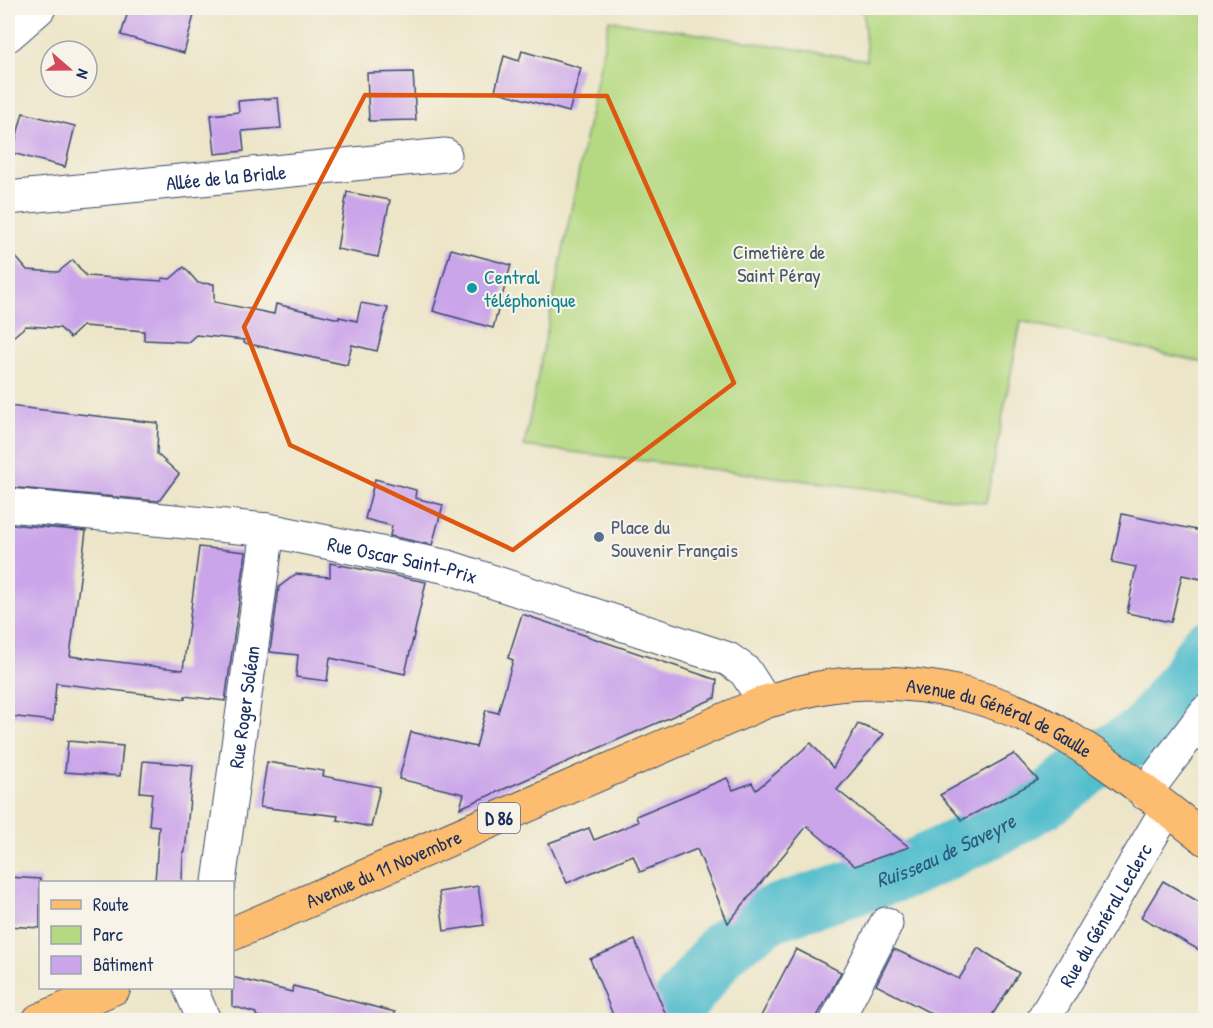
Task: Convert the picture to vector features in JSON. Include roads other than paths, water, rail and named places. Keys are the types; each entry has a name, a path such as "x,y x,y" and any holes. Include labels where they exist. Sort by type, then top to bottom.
{"main road":[{"name":"Avenue du Général de Gaulle","path":"765,702 809,690 849,684 891,683 937,687 980,697 1028,716 1078,744 1206,839"},
{"name":"Avenue du 11 Novembre","path":"234,933 765,702"},
{"path":"39,1020 109,989"}],"street":[{"path":"8,35 39,8"},
{"name":"Allée de la Briale","path":"8,198 445,155"},
{"name":"Rue Oscar Saint-Prix","path":"8,505 268,530 448,567 728,659 745,671 765,702"},
{"name":"Rue Roger Soléan","path":"219,881 268,530"},
{"name":"Rue du Général Leclerc","path":"1043,1020 1156,801 1206,711"},
{"path":"837,1020 886,924"},
{"path":"191,989 204,1020"}],"waterway":[{"name":"Ruisseau de Saveyre","path":"667,1020 724,947 771,914 908,870 999,827 1052,796 1095,762 1144,733 1183,684 1206,648"}],"place":[{"name":"Central téléphonique","path":"472,288"},
{"name":"Place du Souvenir Français","path":"599,537"}],"park label":[{"name":"Cimetière de Saint Péray","path":"779,262"}]}
